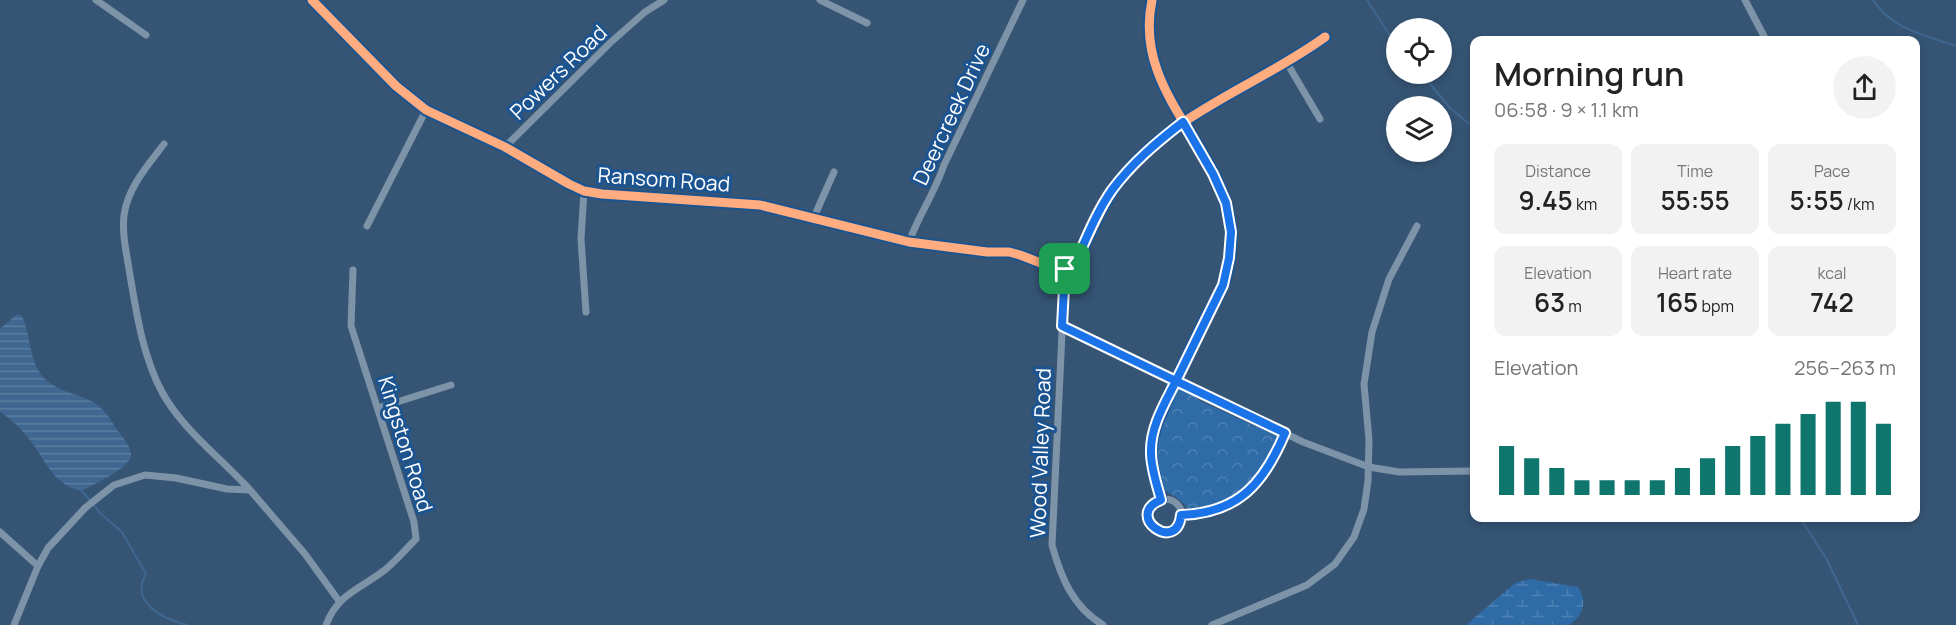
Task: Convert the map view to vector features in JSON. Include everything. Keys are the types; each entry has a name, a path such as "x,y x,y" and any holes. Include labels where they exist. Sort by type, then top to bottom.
{"street":[{"path":"96,0 146,35"},
{"name":"Ransom Road","path":"312,0 396,86 426,110 505,147 584,191 760,205 909,242 987,252 1009,252 1050,267 1067,268"},
{"name":"Powers Road","path":"505,147 610,43 645,12 664,0"},
{"path":"820,0 867,23"},
{"name":"Deercreek Drive","path":"909,242 1023,0"},
{"path":"1152,0 1150,39 1156,69 1167,96 1213,174 1226,203 1231,232 1229,258 1223,285 1156,423 1152,438 1151,453 1161,500"},
{"path":"1745,0 1764,36"},
{"path":"1067,268 1078,257 1106,200 1123,176 1156,142 1183,122 1287,63 1325,37"},
{"path":"1287,63 1320,118"},
{"path":"367,226 426,110"},
{"path":"164,144 140,176 131,192 124,214 124,240 149,362 162,393 181,420 250,490 305,554 339,601"},
{"path":"814,217 834,172"},
{"path":"584,191 581,239 586,312"},
{"path":"1212,625 1307,585 1335,564 1354,537 1364,509 1369,467 1364,384 1372,332 1389,279 1417,226"},
{"name":"Wood Valley Road","path":"1067,268 1062,326 1052,545 1058,566 1071,595 1083,609 1102,624"},
{"name":"Kingston Road","path":"326,625 339,601 387,569 416,539 414,522 351,326 353,270"},
{"path":"1062,326 1285,433 1369,467 1398,472 1470,471"},
{"path":"378,408 451,385"},
{"path":"1181,515 1202,514 1222,507 1236,501 1254,487 1265,472 1285,433"},
{"path":"14,625 38,566 48,548 85,508 114,485 145,475 176,478 227,489 250,490"},
{"path":"1161,500 1175,502 1181,515 1178,525 1166,532 1155,529 1149,520 1149,512 1154,503 1161,500"},
{"path":"0,532 38,566"}],"green space":[{"path":"1180,388 1194,394 1198,400 1257,427 1273,430 1279,436 1268,460 1253,481 1233,498 1209,508 1190,510 1176,497 1163,490 1159,475 1156,450 1159,429 1175,391"},
{"path":"1530,579 1578,587 1583,598 1581,613 1569,625 1466,625 1515,583"}],"shaded area":[{"path":"17,314 22,316 38,371 53,385 100,407 126,441 130,451 130,459 119,470 81,491 70,487 54,475 32,442 0,411 0,329"}],"waterway":[{"path":"1367,0 1386,29"},
{"path":"1873,0 1889,18 1900,25 1956,46"},
{"path":"1430,84 1450,108 1470,125"},
{"path":"81,490 101,514 122,532 146,574 142,584 145,601 159,614 187,625"},
{"path":"1803,522 1826,558 1858,625"}],"cycle path":[{"path":"312,0 396,86 426,110 505,147 584,191 760,205 909,242 987,252 1009,252 1059,270 1073,264 1115,186 1144,153 1193,116 1325,37"},
{"path":"1152,0 1149,33 1155,64 1167,92 1213,173 1225,201 1231,231 1228,266 1223,285 1169,395 1153,436 1152,463 1161,500"}],"route":[{"path":"1065,269 1062,326 1176,381 1156,423 1152,438 1151,453 1161,500 1154,503 1150,509 1149,520 1152,526 1162,532 1169,532 1176,528 1181,515 1202,514 1222,507 1236,501 1254,487 1265,472 1285,433 1176,381 1223,285 1229,258 1231,232 1226,203 1213,174 1183,122 1156,142 1123,176 1106,200 1078,257 1065,269"}]}
